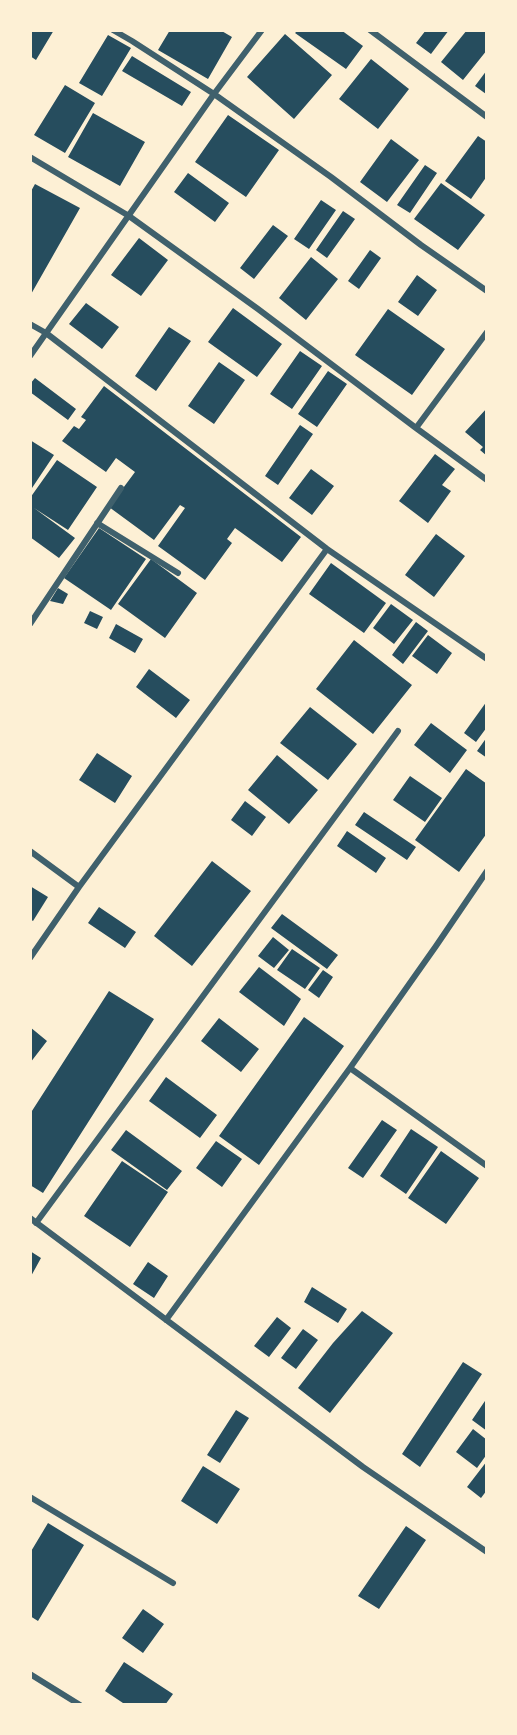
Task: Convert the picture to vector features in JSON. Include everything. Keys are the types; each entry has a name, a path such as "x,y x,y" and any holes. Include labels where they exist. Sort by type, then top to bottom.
{"street":[{"path":"113,30 214,94 487,291"},
{"path":"30,356 214,94 262,30"},
{"path":"369,30 487,117"},
{"path":"30,157 129,216 487,480"},
{"path":"30,324 46,333 327,549 487,659"},
{"path":"416,428 487,332"},
{"path":"30,624 121,488"},
{"path":"97,523 178,573"},
{"path":"30,958 79,887 327,549"},
{"path":"36,1223 398,731"},
{"path":"30,851 79,887"},
{"path":"166,1320 350,1068 487,871"},
{"path":"350,1068 487,1166"},
{"path":"30,1218 363,1467 487,1552"},
{"path":"30,1497 173,1583"},
{"path":"30,1674 80,1705"}],"building":[{"path":"30,30 54,30 36,60 30,56"},
{"path":"170,30 220,30 232,37 208,79 158,50"},
{"path":"298,30 341,30 363,46 346,69 295,33"},
{"path":"426,30 449,30 431,54 416,43"},
{"path":"467,30 487,30 487,50 463,80 441,62"},
{"path":"285,34 332,75 294,119 247,77"},
{"path":"108,35 131,48 102,96 79,83"},
{"path":"132,56 191,92 182,106 122,71"},
{"path":"371,59 409,89 378,129 339,99"},
{"path":"487,70 487,93 486,94 475,86"},
{"path":"65,85 95,103 65,153 34,135"},
{"path":"93,113 145,142 120,186 68,157"},
{"path":"228,115 279,150 246,197 195,162"},
{"path":"478,136 487,142 487,176 471,199 445,181"},
{"path":"391,139 419,160 387,202 360,182"},
{"path":"425,165 437,173 410,213 397,205"},
{"path":"188,173 229,203 215,222 174,192"},
{"path":"441,183 485,215 458,250 414,219"},
{"path":"35,184 80,208 30,296 30,193"},
{"path":"321,200 336,210 309,249 294,239"},
{"path":"343,211 355,219 327,258 316,250"},
{"path":"273,225 288,236 254,279 240,268"},
{"path":"139,238 168,260 141,296 111,275"},
{"path":"370,250 381,258 359,289 348,281"},
{"path":"311,257 338,279 306,320 279,298"},
{"path":"417,275 437,290 418,316 398,302"},
{"path":"86,303 119,327 102,349 69,324"},
{"path":"233,308 282,344 257,377 208,342"},
{"path":"388,309 445,349 412,395 355,355"},
{"path":"169,327 191,341 156,391 135,376"},
{"path":"300,351 322,366 292,409 270,394"},
{"path":"219,362 245,380 214,424 188,406"},
{"path":"328,371 347,384 317,427 298,414"},
{"path":"35,378 76,409 68,420 30,392 30,384"},
{"path":"104,386 301,537 282,562 235,528 227,539 232,543 205,580 158,546 185,508 180,505 154,540 109,507 135,472 116,458 106,472 62,441 74,426 79,429 86,420 81,417"},
{"path":"487,408 487,456 480,450 483,447 465,432"},
{"path":"300,425 313,434 278,485 265,476"},
{"path":"30,440 54,455 30,491"},
{"path":"435,454 455,469 442,485 451,491 428,523 399,501"},
{"path":"57,460 97,487 68,530 34,508 75,538 59,558 30,537 30,508 32,506 30,498"},
{"path":"311,469 334,486 312,515 289,498"},
{"path":"99,528 146,559 111,610 64,578"},
{"path":"436,534 465,556 434,597 405,575"},
{"path":"151,559 197,593 165,638 118,604"},
{"path":"331,563 386,603 364,633 309,594"},
{"path":"58,588 68,594 63,604 50,601"},
{"path":"391,604 413,620 394,644 373,628"},
{"path":"90,611 103,617 97,629 84,623"},
{"path":"416,622 428,631 403,664 392,655"},
{"path":"116,624 143,639 135,653 109,638"},
{"path":"428,635 452,653 437,674 412,656"},
{"path":"354,640 412,685 373,734 316,689"},
{"path":"149,669 190,700 176,718 136,687"},
{"path":"487,701 487,727 476,742 464,733"},
{"path":"310,707 357,744 328,780 280,743"},
{"path":"431,723 467,750 450,773 414,745"},
{"path":"487,737 487,758 477,751"},
{"path":"97,753 132,776 115,803 79,780"},
{"path":"277,755 318,790 289,824 248,790"},
{"path":"466,769 487,784 487,833 459,872 415,840"},
{"path":"410,776 442,798 425,822 393,800"},
{"path":"245,801 266,817 252,836 231,820"},
{"path":"364,812 416,847 407,860 355,825"},
{"path":"347,831 386,858 376,873 337,846"},
{"path":"212,861 251,891 192,966 154,936"},
{"path":"30,886 48,897 33,921 30,919"},
{"path":"99,907 136,932 125,948 88,923"},
{"path":"282,914 338,955 327,969 271,928"},
{"path":"273,937 289,950 274,968 258,956"},
{"path":"292,949 320,968 305,989 277,970"},
{"path":"259,967 301,999 284,1026 239,992"},
{"path":"323,970 333,977 319,998 308,990"},
{"path":"109,991 154,1019 43,1193 30,1185 30,1114"},
{"path":"304,1017 344,1046 259,1165 219,1136"},
{"path":"219,1018 259,1049 241,1072 201,1041"},
{"path":"30,1027 47,1041 30,1063"},
{"path":"166,1077 217,1115 200,1138 149,1101"},
{"path":"382,1120 397,1130 363,1178 348,1168"},
{"path":"411,1129 438,1147 406,1194 380,1176"},
{"path":"126,1130 182,1171 167,1190 111,1150"},
{"path":"216,1141 242,1159 222,1187 196,1168"},
{"path":"441,1151 479,1178 446,1224 408,1198"},
{"path":"122,1161 168,1192 130,1247 84,1216"},
{"path":"30,1251 41,1258 30,1278"},
{"path":"148,1262 168,1276 154,1298 133,1284"},
{"path":"312,1287 347,1309 338,1323 304,1302"},
{"path":"362,1311 393,1333 330,1413 298,1388 333,1343"},
{"path":"277,1317 291,1328 269,1357 254,1346"},
{"path":"303,1329 318,1340 296,1369 281,1358"},
{"path":"463,1362 482,1374 420,1467 402,1454"},
{"path":"487,1398 487,1431 472,1420"},
{"path":"236,1410 249,1418 220,1463 207,1455"},
{"path":"473,1429 487,1440 487,1454 477,1468 456,1452"},
{"path":"487,1461 487,1490 481,1498 467,1487"},
{"path":"203,1466 240,1489 217,1524 181,1501"},
{"path":"48,1523 84,1545 38,1621 30,1616 30,1553"},
{"path":"406,1526 426,1540 379,1609 358,1596"},
{"path":"143,1609 164,1624 143,1653 122,1638"},
{"path":"124,1662 173,1694 165,1705 126,1705 105,1691"}]}
